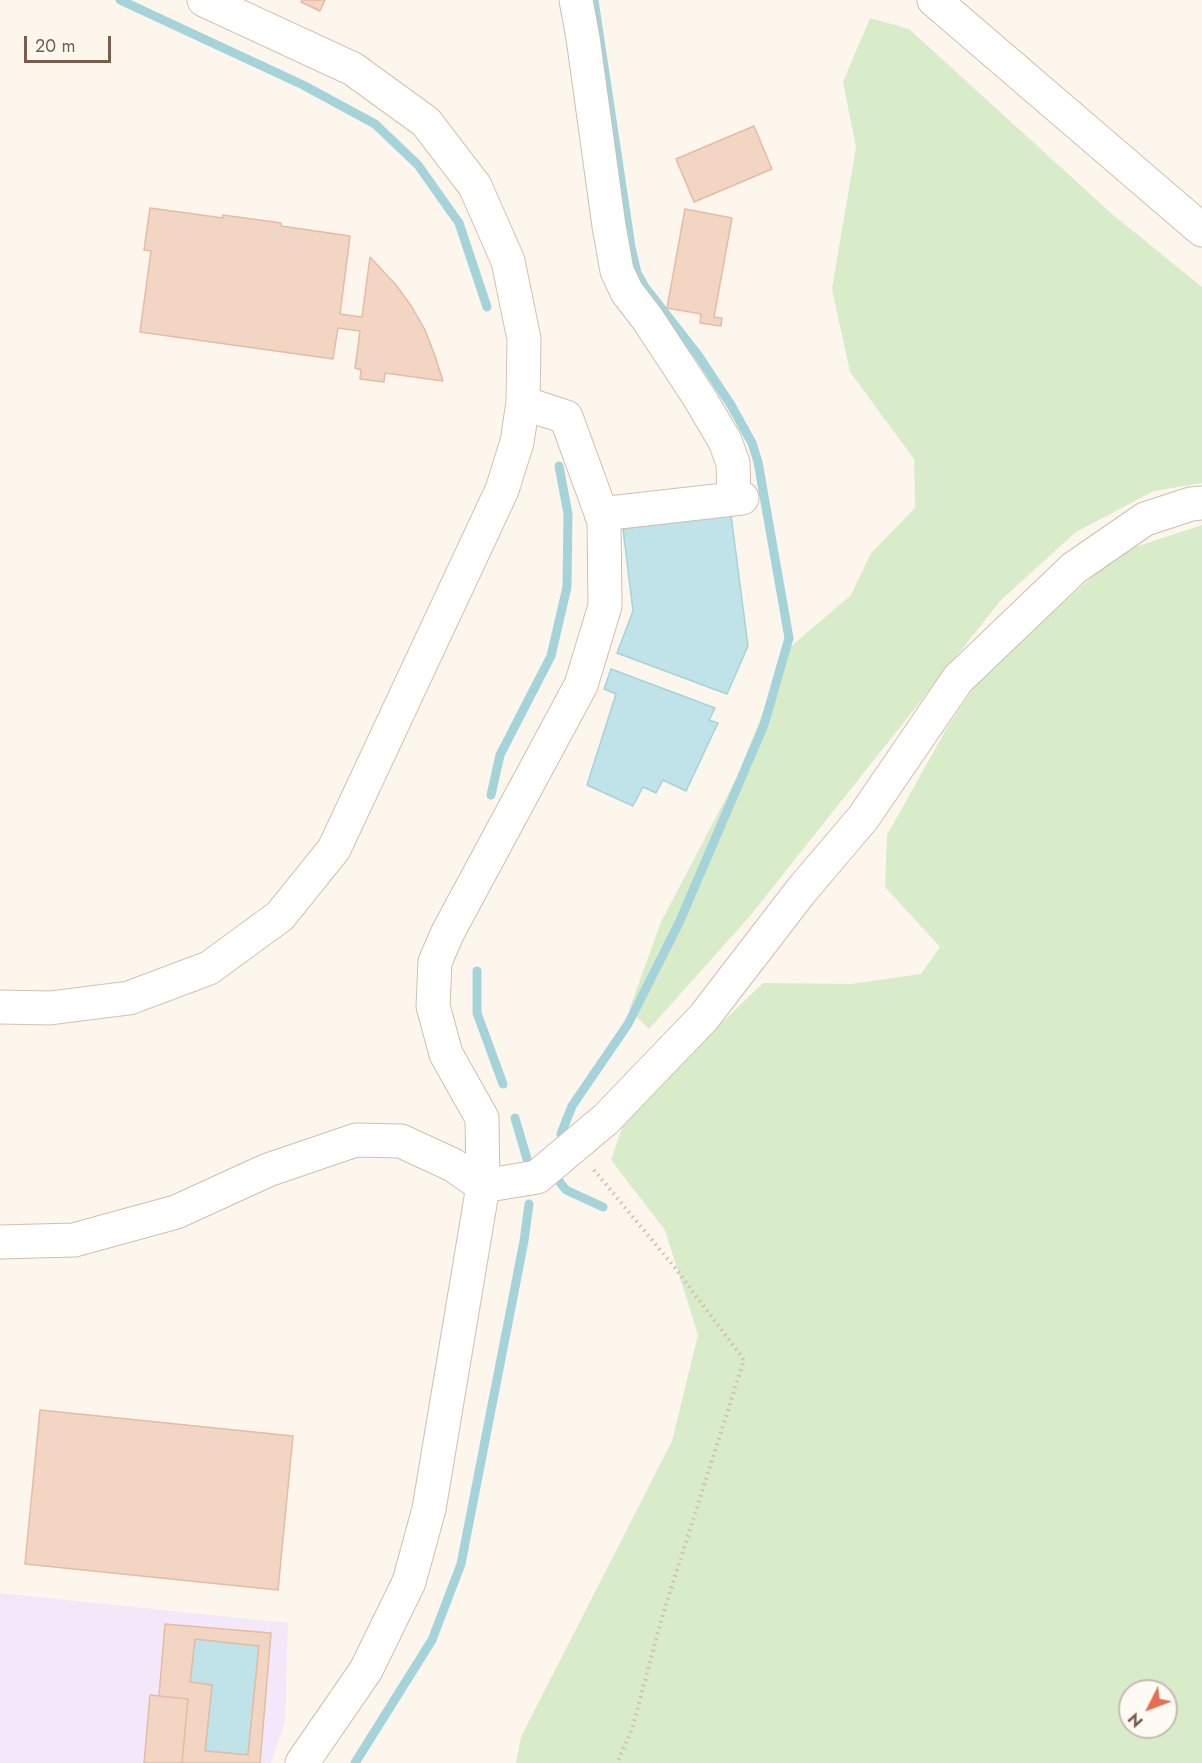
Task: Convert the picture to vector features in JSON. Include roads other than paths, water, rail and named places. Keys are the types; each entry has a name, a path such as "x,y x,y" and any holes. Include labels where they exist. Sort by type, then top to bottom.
{"street":[{"path":"0,1007 50,1008 129,998 209,968 279,916 334,849 502,490 517,442 523,403 524,339 508,261 475,186 426,122 353,69 204,0"},
{"path":"576,0 617,271 627,292 699,397 725,441 733,463 738,499 601,514"},
{"path":"934,0 1202,230"},
{"path":"302,1763 366,1670 409,1582 429,1509 483,1185 482,1118 447,1054 433,1006 435,962 447,932 581,685 605,606 603,521 566,417 523,403"},
{"path":"0,1242 74,1240 176,1212 268,1170 356,1140 401,1141 453,1165 483,1185 537,1177 606,1119 704,1017 801,891 863,818 958,679 1074,568 1144,519 1191,504 1202,503"}],"water":[{"path":"731,515 748,646 727,694 617,653 633,611 623,529"},
{"path":"611,669 715,708 709,720 718,723 686,791 663,780 656,793 643,787 633,806 587,785 616,694 604,689"},
{"path":"195,1639 259,1646 248,1755 205,1751 212,1685 190,1682"}],"waterway":[{"path":"120,0 303,85 375,124 418,165 459,223 487,307"},
{"path":"561,1134 572,1106 628,1024 679,923 764,725 789,638 758,462 752,443 731,405 698,355 645,287 637,273 631,247 594,0"},
{"path":"491,795 500,755 551,656 567,587 568,514 559,466"},
{"path":"477,971 477,1013 503,1084"},
{"path":"515,1118 527,1159"},
{"path":"558,1180 566,1190 603,1207"},
{"path":"355,1763 432,1640 461,1564 524,1241 529,1204"}]}
